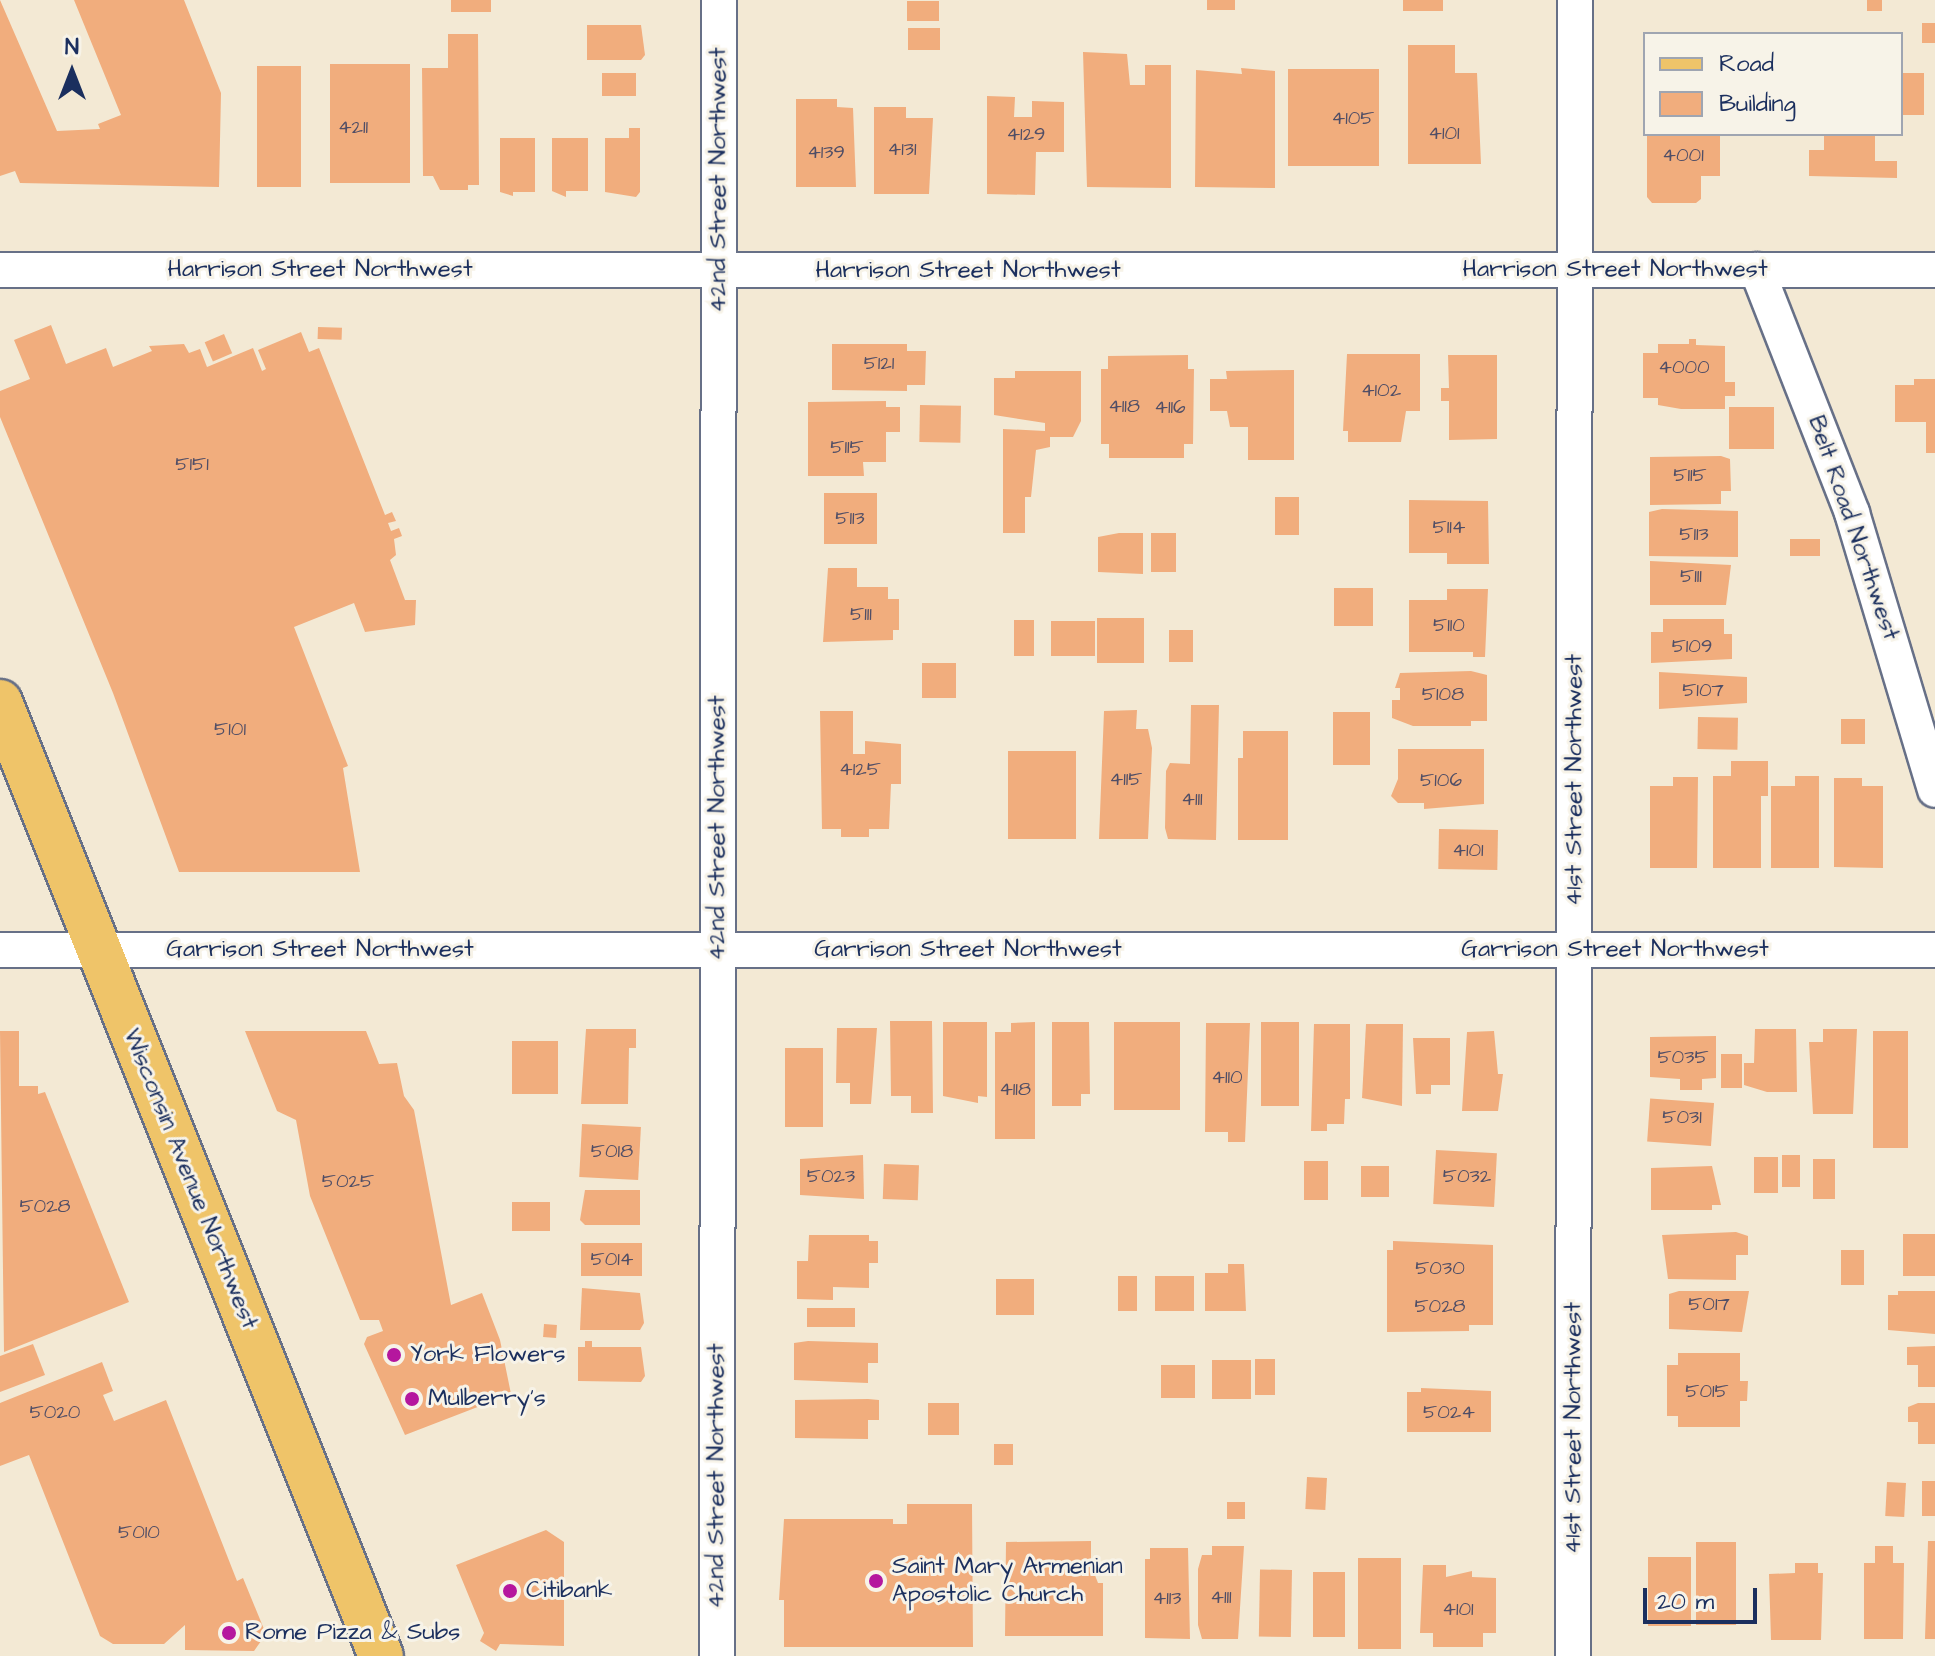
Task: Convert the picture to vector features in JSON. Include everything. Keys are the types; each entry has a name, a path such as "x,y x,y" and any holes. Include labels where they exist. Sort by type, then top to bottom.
{"main road":[{"name":"Wisconsin Avenue Northwest","path":"0,702 381,1656"}],"street":[{"name":"42nd Street Northwest","path":"717,1656 719,0"},
{"name":"41st Street Northwest","path":"1573,1656 1575,0"},
{"name":"Harrison Street Northwest","path":"0,270 1935,270"},
{"name":"Belt Road Northwest","path":"1757,270 1852,513 1935,790"},
{"name":"Garrison Street Northwest","path":"0,950 1935,950"}],"building":[{"path":"0,0 57,131 100,129 98,124 121,115 74,0 184,0 221,93 219,187 20,183 15,171 0,176"},
{"path":"451,0 491,0 491,12 451,12"},
{"path":"1207,0 1235,0 1235,10 1207,10"},
{"path":"1403,0 1443,0 1443,11 1403,11"},
{"path":"1867,0 1882,0 1882,11 1867,11"},
{"path":"907,1 939,1 939,21 907,21"},
{"path":"1922,23 1935,23 1935,43 1922,43"},
{"path":"587,25 641,25 645,55 641,60 587,60"},
{"path":"908,28 940,28 940,50 908,50"},
{"path":"448,34 478,34 479,185 468,185 468,190 440,190 433,176 423,176 422,68 448,68"},
{"path":"1408,45 1455,45 1455,73 1477,73 1481,164 1408,164"},
{"path":"1083,52 1127,54 1130,85 1145,85 1145,65 1171,65 1171,188 1087,187"},
{"path":"330,64 410,64 410,183 330,183"},
{"path":"257,66 301,66 301,187 257,187"},
{"path":"1241,68 1275,71 1275,188 1195,187 1196,70 1242,74"},
{"path":"1288,69 1379,69 1379,166 1288,166"},
{"path":"602,73 636,73 636,96 602,96"},
{"path":"1903,73 1924,73 1924,115 1903,115"},
{"path":"987,96 1015,97 1014,117 1032,117 1032,101 1064,102 1064,152 1036,152 1035,195 987,194"},
{"path":"796,99 837,99 837,107 853,108 856,187 796,187"},
{"path":"874,107 906,107 906,118 933,118 929,194 874,194"},
{"path":"629,128 640,128 640,192 636,197 605,192 605,138 629,138"},
{"path":"1647,136 1720,136 1720,176 1701,176 1701,199 1696,203 1652,203 1647,197"},
{"path":"1824,136 1875,136 1875,161 1897,161 1897,178 1809,176 1809,150 1824,150"},
{"path":"500,138 535,138 535,192 513,192 513,196 500,192"},
{"path":"552,138 588,138 588,191 566,191 566,197 552,191"},
{"path":"51,325 66,364 106,348 113,367 152,351 149,346 184,344 189,353 200,349 207,367 253,348 262,371 266,369 258,350 301,332 309,352 319,348 385,515 392,512 396,521 388,523 391,531 399,528 402,536 394,539 396,555 390,560 405,600 416,600 415,625 365,632 354,603 294,627 348,766 343,768 360,872 179,872 113,693 0,417 0,391 30,379 14,340"},
{"path":"318,327 342,328 342,340 318,339"},
{"path":"224,334 232,353 213,362 205,342"},
{"path":"1689,339 1696,339 1696,345 1725,346 1725,382 1735,382 1735,396 1725,396 1725,409 1681,409 1658,405 1658,398 1643,398 1643,353 1658,353 1658,344 1689,344"},
{"path":"832,344 907,344 907,351 926,351 925,385 907,385 907,391 832,390"},
{"path":"1347,354 1420,354 1420,411 1406,411 1401,442 1348,442 1348,431 1343,431"},
{"path":"1188,355 1188,369 1194,369 1193,444 1184,444 1184,458 1109,458 1109,444 1101,444 1101,369 1108,369 1108,356"},
{"path":"1448,355 1497,355 1497,439 1449,440 1449,401 1441,401 1441,388 1449,388"},
{"path":"1294,370 1294,460 1248,460 1248,427 1230,427 1227,411 1210,411 1210,379 1227,379 1226,371"},
{"path":"1015,371 1081,371 1081,421 1073,437 1050,437 1050,447 1036,450 1031,497 1025,497 1025,533 1003,533 1003,429 1045,431 1045,423 994,415 994,378 1015,378"},
{"path":"1914,379 1935,379 1935,453 1926,453 1926,422 1895,422 1895,385 1914,385"},
{"path":"886,401 886,407 900,407 900,432 886,432 886,462 863,462 864,476 808,476 808,402"},
{"path":"920,405 961,406 960,443 919,442"},
{"path":"1729,407 1774,407 1774,449 1729,449"},
{"path":"1721,456 1730,459 1731,491 1721,491 1721,504 1650,505 1650,457"},
{"path":"824,493 877,493 877,544 824,544"},
{"path":"1275,497 1299,497 1299,535 1275,535"},
{"path":"1409,500 1488,501 1489,564 1447,564 1447,553 1409,553"},
{"path":"1662,509 1738,511 1738,557 1649,556 1649,512"},
{"path":"1143,533 1143,574 1098,572 1098,537"},
{"path":"1151,533 1176,533 1176,572 1151,572"},
{"path":"1790,539 1820,539 1820,556 1790,556"},
{"path":"1650,561 1731,565 1726,605 1650,605"},
{"path":"828,568 857,568 857,587 888,587 888,599 899,599 899,630 893,630 893,640 823,642"},
{"path":"1334,588 1373,588 1373,626 1334,626"},
{"path":"1447,589 1488,589 1485,657 1473,657 1473,652 1409,652 1409,600 1447,600"},
{"path":"1097,618 1144,618 1144,663 1097,663"},
{"path":"1663,619 1724,619 1724,634 1732,634 1732,659 1651,663 1651,632 1663,632"},
{"path":"1014,620 1034,620 1034,656 1014,656"},
{"path":"1051,621 1095,621 1095,656 1051,656"},
{"path":"1169,630 1193,630 1193,662 1169,662"},
{"path":"922,663 956,663 956,698 922,698"},
{"path":"1471,671 1487,675 1487,721 1471,721 1471,726 1413,726 1392,718 1392,700 1400,700 1400,688 1395,688 1400,673"},
{"path":"1659,672 1747,677 1747,703 1659,709"},
{"path":"1191,705 1219,705 1216,840 1168,839 1165,828 1166,771 1170,763 1190,764"},
{"path":"1137,710 1136,729 1148,729 1152,748 1148,839 1099,839 1104,711"},
{"path":"820,711 853,711 853,754 865,754 865,741 901,744 901,784 891,784 889,829 869,829 869,837 841,837 841,829 822,829"},
{"path":"1333,712 1370,712 1370,765 1333,765"},
{"path":"1698,717 1738,718 1737,750 1697,749"},
{"path":"1841,719 1865,719 1865,744 1841,744"},
{"path":"1243,731 1288,731 1288,840 1238,840 1238,758 1243,758"},
{"path":"1398,749 1484,749 1484,804 1424,809 1424,803 1398,803 1391,796 1398,779"},
{"path":"1008,751 1076,751 1076,839 1008,839"},
{"path":"1731,761 1768,761 1768,796 1761,796 1761,868 1713,868 1713,776 1731,776"},
{"path":"1795,776 1819,776 1819,868 1771,868 1771,786 1795,786"},
{"path":"1673,777 1698,777 1697,868 1650,868 1650,786 1673,786"},
{"path":"1834,778 1862,778 1862,786 1883,786 1883,868 1834,867"},
{"path":"1439,829 1498,830 1497,870 1438,869"},
{"path":"890,1021 932,1021 933,1113 911,1113 911,1096 891,1096"},
{"path":"943,1022 987,1022 987,1097 978,1096 978,1103 943,1096"},
{"path":"1035,1022 1035,1139 995,1139 995,1032 1011,1032 1011,1023"},
{"path":"1052,1022 1089,1022 1090,1094 1081,1094 1081,1106 1052,1106"},
{"path":"1114,1022 1180,1022 1180,1110 1114,1110"},
{"path":"1261,1022 1299,1022 1299,1106 1261,1106"},
{"path":"1206,1023 1250,1023 1245,1142 1228,1142 1228,1132 1205,1132"},
{"path":"1314,1024 1350,1024 1350,1099 1345,1099 1344,1124 1327,1124 1327,1131 1311,1131"},
{"path":"1366,1024 1403,1024 1402,1106 1362,1098"},
{"path":"837,1028 877,1028 871,1104 850,1104 850,1083 836,1083"},
{"path":"586,1029 636,1029 636,1048 629,1048 628,1104 581,1104"},
{"path":"1755,1029 1796,1029 1797,1092 1767,1092 1744,1085 1744,1063 1754,1063"},
{"path":"1823,1029 1857,1029 1853,1114 1813,1114 1809,1042 1823,1042"},
{"path":"0,1031 19,1031 19,1086 38,1086 38,1094 45,1092 129,1302 4,1352"},
{"path":"245,1031 366,1031 379,1064 397,1063 404,1096 414,1110 451,1305 482,1293 500,1340 511,1394 405,1435 364,1344 367,1337 383,1331 379,1320 360,1320 310,1196 296,1120 277,1111"},
{"path":"1494,1031 1498,1074 1503,1074 1498,1111 1462,1111 1467,1032"},
{"path":"1873,1031 1908,1031 1908,1148 1873,1148"},
{"path":"1716,1036 1716,1078 1702,1079 1702,1090 1680,1090 1680,1079 1650,1077 1650,1037"},
{"path":"1413,1038 1450,1038 1450,1085 1431,1085 1431,1094 1416,1094"},
{"path":"512,1041 558,1041 558,1094 512,1094"},
{"path":"785,1048 823,1048 823,1127 785,1127"},
{"path":"1721,1054 1742,1054 1742,1088 1721,1088"},
{"path":"1650,1099 1714,1103 1711,1146 1647,1141"},
{"path":"582,1124 641,1127 638,1180 579,1177"},
{"path":"1436,1150 1497,1153 1494,1207 1433,1204"},
{"path":"863,1155 864,1199 800,1195 800,1159"},
{"path":"1782,1155 1800,1155 1800,1187 1782,1187"},
{"path":"1754,1157 1778,1157 1778,1193 1754,1193"},
{"path":"1813,1159 1835,1159 1835,1199 1813,1199"},
{"path":"1304,1161 1328,1161 1328,1200 1304,1200"},
{"path":"884,1164 919,1165 918,1200 883,1199"},
{"path":"1361,1166 1389,1166 1389,1197 1361,1197"},
{"path":"1712,1166 1721,1205 1712,1205 1712,1210 1651,1210 1651,1168"},
{"path":"585,1190 640,1190 640,1225 585,1225 580,1220"},
{"path":"512,1202 550,1202 550,1231 512,1231"},
{"path":"1736,1232 1748,1236 1748,1255 1736,1255 1736,1280 1668,1279 1662,1235"},
{"path":"1903,1234 1935,1234 1935,1276 1903,1276"},
{"path":"809,1235 869,1235 869,1241 878,1241 878,1263 869,1263 869,1288 833,1287 833,1300 797,1299 797,1261 808,1261"},
{"path":"1393,1241 1493,1245 1493,1325 1469,1325 1469,1331 1387,1332 1387,1250 1393,1250"},
{"path":"581,1243 642,1243 642,1276 581,1276"},
{"path":"1841,1250 1864,1250 1864,1285 1841,1285"},
{"path":"1228,1264 1244,1264 1246,1311 1205,1311 1205,1273 1228,1273"},
{"path":"1118,1276 1137,1276 1137,1311 1118,1311"},
{"path":"1155,1276 1194,1276 1194,1311 1155,1311"},
{"path":"996,1279 1034,1279 1034,1315 996,1315"},
{"path":"582,1288 640,1293 644,1323 640,1330 580,1330"},
{"path":"1679,1291 1749,1291 1742,1332 1669,1329 1669,1294"},
{"path":"1898,1291 1935,1291 1935,1334 1888,1330 1888,1295 1898,1295"},
{"path":"807,1308 855,1308 855,1327 807,1327"},
{"path":"544,1324 557,1325 556,1338 543,1337"},
{"path":"585,1341 592,1341 592,1347 641,1347 645,1376 641,1382 578,1381 578,1347 585,1347"},
{"path":"794,1343 878,1343 878,1363 868,1363 868,1383 794,1380"},
{"path":"33,1344 45,1375 0,1392 0,1356"},
{"path":"1935,1346 1935,1387 1918,1387 1918,1365 1907,1365 1907,1347"},
{"path":"1678,1353 1740,1353 1740,1381 1748,1381 1747,1401 1740,1401 1740,1427 1678,1427 1678,1416 1667,1416 1667,1365 1678,1365"},
{"path":"1255,1359 1275,1359 1275,1395 1255,1395"},
{"path":"1212,1360 1251,1360 1251,1399 1212,1399"},
{"path":"102,1362 113,1391 103,1395 114,1421 166,1400 237,1581 243,1578 266,1634 254,1651 185,1650 185,1625 164,1644 113,1644 100,1636 29,1455 0,1466 0,1403"},
{"path":"1161,1365 1195,1365 1195,1398 1161,1398"},
{"path":"1421,1388 1491,1391 1491,1432 1407,1432 1407,1392 1421,1392"},
{"path":"795,1400 879,1400 879,1420 868,1420 868,1439 795,1438"},
{"path":"928,1403 959,1403 959,1435 928,1435"},
{"path":"1918,1403 1935,1403 1935,1444 1918,1444 1918,1422 1908,1422 1908,1407"},
{"path":"994,1444 1013,1444 1013,1465 994,1465"},
{"path":"1307,1477 1327,1478 1325,1510 1305,1509"},
{"path":"1922,1481 1935,1481 1935,1516 1922,1516"},
{"path":"1887,1482 1906,1483 1904,1517 1885,1516"},
{"path":"1227,1502 1245,1502 1245,1519 1227,1519"},
{"name":"Saint Mary Armenian Apostolic Church","path":"907,1504 972,1504 973,1647 784,1647 784,1600 779,1600 784,1519 893,1519 893,1524 907,1524"},
{"path":"546,1530 564,1542 564,1646 500,1644 496,1651 480,1641 484,1633 456,1565"},
{"path":"1091,1541 1091,1565 1098,1583 1103,1583 1103,1636 1005,1636 1006,1542"},
{"path":"1928,1541 1935,1541 1935,1639 1925,1639"},
{"path":"1696,1542 1736,1542 1736,1625 1696,1625"},
{"path":"1212,1546 1244,1546 1238,1639 1202,1639 1198,1625 1198,1569 1202,1555 1212,1555"},
{"path":"1875,1546 1893,1546 1893,1563 1904,1563 1903,1639 1864,1639 1864,1563 1875,1563"},
{"path":"1150,1548 1188,1548 1190,1639 1145,1638 1145,1559 1150,1559"},
{"path":"1648,1557 1691,1557 1691,1626 1648,1626"},
{"path":"1358,1558 1401,1558 1401,1649 1358,1649"},
{"path":"1795,1563 1818,1563 1818,1573 1823,1573 1821,1640 1771,1640 1769,1574 1795,1573"},
{"path":"1423,1565 1446,1565 1446,1577 1472,1571 1472,1577 1496,1578 1496,1633 1483,1633 1483,1647 1433,1647 1433,1633 1420,1633"},
{"path":"1260,1569 1292,1570 1291,1637 1259,1636"},
{"path":"1313,1572 1345,1572 1345,1637 1313,1637"}],"place":[{"name":"York Flowers","path":"394,1355"},
{"name":"Mulberry's","path":"412,1399"},
{"name":"Saint Mary Armenian Apostolic Church","path":"876,1581"},
{"name":"Citibank","path":"510,1591"},
{"name":"Rome Pizza & Subs","path":"229,1633"}]}
